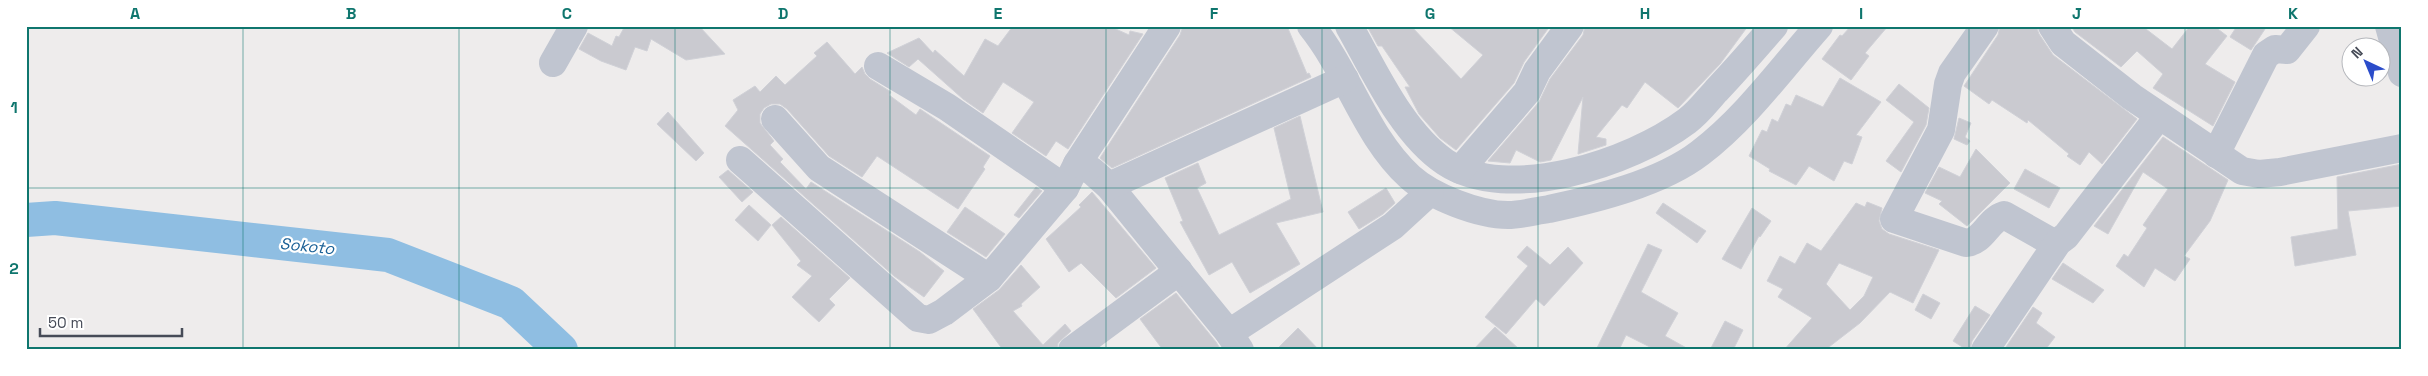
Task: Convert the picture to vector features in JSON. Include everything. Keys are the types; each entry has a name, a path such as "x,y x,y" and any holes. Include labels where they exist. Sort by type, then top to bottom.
{"street":[{"path":"553,63 574,26"},
{"path":"740,160 918,318 929,320 944,312 989,278 1071,176 1167,26"},
{"path":"1311,26 1325,43 1394,162 1430,192 1478,210 1507,215 1587,201 1629,188 1677,167 1698,155 1725,133 1819,26"},
{"path":"1349,26 1393,102 1416,136 1445,162 1460,170 1493,180 1529,180 1578,170 1631,154 1688,120 1774,26"},
{"path":"1460,170 1527,92 1537,71 1570,26"},
{"path":"1985,26 1952,73 1948,84 1941,130 1894,219 1966,243 1977,240 1994,219 2004,215 2050,241 2058,242"},
{"path":"2052,26 2063,43 2159,116 2242,171 2259,174 2280,172 2402,148"},
{"path":"2216,154 2266,55 2275,49 2288,50 2306,26"},
{"path":"2389,26 2401,66"},
{"path":"878,66 1071,176 1092,172 1109,186 1234,341 1393,226 1430,192"},
{"path":"1109,186 1345,79"},
{"path":"1985,350 2058,242 2066,236 2159,116"},
{"path":"775,120 819,168 989,278"},
{"path":"1478,210 1493,180"},
{"path":"1072,350 1179,271"}],"building":[{"path":"625,26 699,26 725,54 686,60 651,39 647,51 635,47 626,70 601,61 579,49 588,33 612,46 616,36 619,37"},
{"path":"1013,26 1109,26 1129,35 1130,31 1143,34 1068,149 1056,141 1046,156 1012,133 1034,102 1003,82 983,113 963,99 918,59 909,67 887,53 919,38 933,53 935,50 964,76 985,39 998,46"},
{"path":"1183,26 1287,26 1307,74 1309,73 1311,77 1112,168 1100,158 1180,35"},
{"path":"1367,26 1411,26 1461,79 1483,55 1448,26 1550,26 1524,62 1514,83 1456,150 1440,138 1419,114 1405,87 1410,87 1382,46 1378,46"},
{"path":"1585,26 1748,26 1720,64 1678,108 1645,82 1627,108 1622,105 1596,137 1606,139 1606,145 1578,154 1583,97 1551,160 1540,162 1516,150 1510,163 1488,161 1539,102 1550,79 1583,35"},
{"path":"1851,26 1888,26 1865,53 1869,56 1851,80 1822,59 1840,35 1842,36"},
{"path":"2000,26 2036,26 2053,55 2137,119 2102,164 2089,152 2080,165 2067,156 2069,154 2028,120 2027,123 1992,100 1989,104 1964,86 1998,35"},
{"path":"2071,26 2142,26 2172,49 2190,26 2214,26 2227,36 2205,64 2235,82 2213,126 2153,88 2163,74 2137,51 2121,67 2075,32"},
{"path":"2237,26 2267,26 2251,50 2230,37"},
{"path":"827,42 855,74 862,67 870,79 891,92 889,95 916,115 920,109 990,156 983,167 985,169 958,209 877,156 862,177 829,156 787,109 780,104 771,104 764,108 760,114 760,123 774,141 770,145 783,159 780,162 806,189 811,182 920,252 944,271 924,297 894,276 725,126 738,110 733,100 755,86 760,92 776,76 785,85 817,56 814,53"},
{"path":"1840,78 1881,102 1856,135 1862,137 1852,164 1844,161 1834,181 1809,166 1796,185 1769,171 1770,169 1749,156 1762,130 1767,132 1772,119 1778,122 1786,104 1791,106 1796,95 1823,107"},
{"path":"1899,84 1929,108 1926,125 1901,172 1886,161 1914,122 1886,100"},
{"path":"668,112 704,153 696,161 657,124"},
{"path":"1300,116 1323,212 1276,223 1300,264 1250,293 1232,262 1209,275 1180,222 1183,221 1165,178 1198,163 1206,183 1197,188 1219,235 1291,199 1274,128"},
{"path":"1959,118 1971,123 1965,137 1970,141 1967,145 1954,139"},
{"path":"2163,137 2228,180 2210,221 2184,256 2190,259 2175,281 2155,268 2144,287 2116,266 2124,254 2128,257 2147,228 2143,225 2168,189 2143,172 2108,234 2094,226"},
{"path":"1976,149 2010,183 1967,226 1939,204 1942,201 1925,193 1939,167 1960,177"},
{"path":"2402,164 2402,206 2348,211 2356,255 2295,266 2291,237 2338,229 2337,177"},
{"path":"2025,169 2060,188 2049,208 2014,189"},
{"path":"728,170 753,192 742,202 719,177"},
{"path":"1036,187 1042,191 1019,218 1014,215"},
{"path":"1386,188 1395,203 1383,214 1359,229 1348,212"},
{"path":"1092,192 1156,268 1116,298 1081,263 1069,272 1046,239 1081,207 1079,205"},
{"path":"1867,202 1882,208 1879,221 1882,229 1889,234 1939,250 1913,303 1890,292 1860,323 1825,350 1784,350 1812,318 1778,297 1783,289 1767,281 1780,256 1795,264 1807,243 1821,251 1856,203 1865,207","holes":["1839,263 1873,277 1864,296 1850,310 1826,284"]},
{"path":"1663,203 1706,231 1697,243 1656,213"},
{"path":"749,205 771,225 758,241 735,220"},
{"path":"965,207 1005,234 986,257 947,232"},
{"path":"1752,208 1771,221 1759,236 1741,269 1722,259"},
{"path":"781,217 850,278 829,299 835,305 819,322 792,297 812,276 797,265 801,261 772,225"},
{"path":"1648,244 1662,250 1641,292 1678,313 1665,336 1690,350 1656,350 1626,335 1619,350 1596,350"},
{"path":"1527,246 1550,265 1568,247 1583,263 1544,306 1536,299 1506,334 1485,317 1528,266 1517,257"},
{"path":"2063,263 2104,290 2093,303 2052,279"},
{"path":"1021,265 1040,287 1021,304 1022,306 1013,311 1043,345 1065,324 1071,331 1058,343 1057,350 1003,350 973,309 999,290"},
{"path":"1176,293 1221,350 1163,350 1140,319"},
{"path":"1923,294 1940,303 1931,319 1915,310"},
{"path":"1975,306 1990,315 1972,341 1970,350 1967,350 1953,341"},
{"path":"2033,307 2042,313 2036,323 2055,337 2045,350 2004,350"},
{"path":"1725,321 1743,330 1733,350 1710,350"},
{"path":"1495,327 1520,350 1473,350"},
{"path":"1298,328 1319,350 1276,350"}],"waterway":[{"name":"Sokoto","path":"26,220 55,218 388,255 511,303 561,350"}]}
